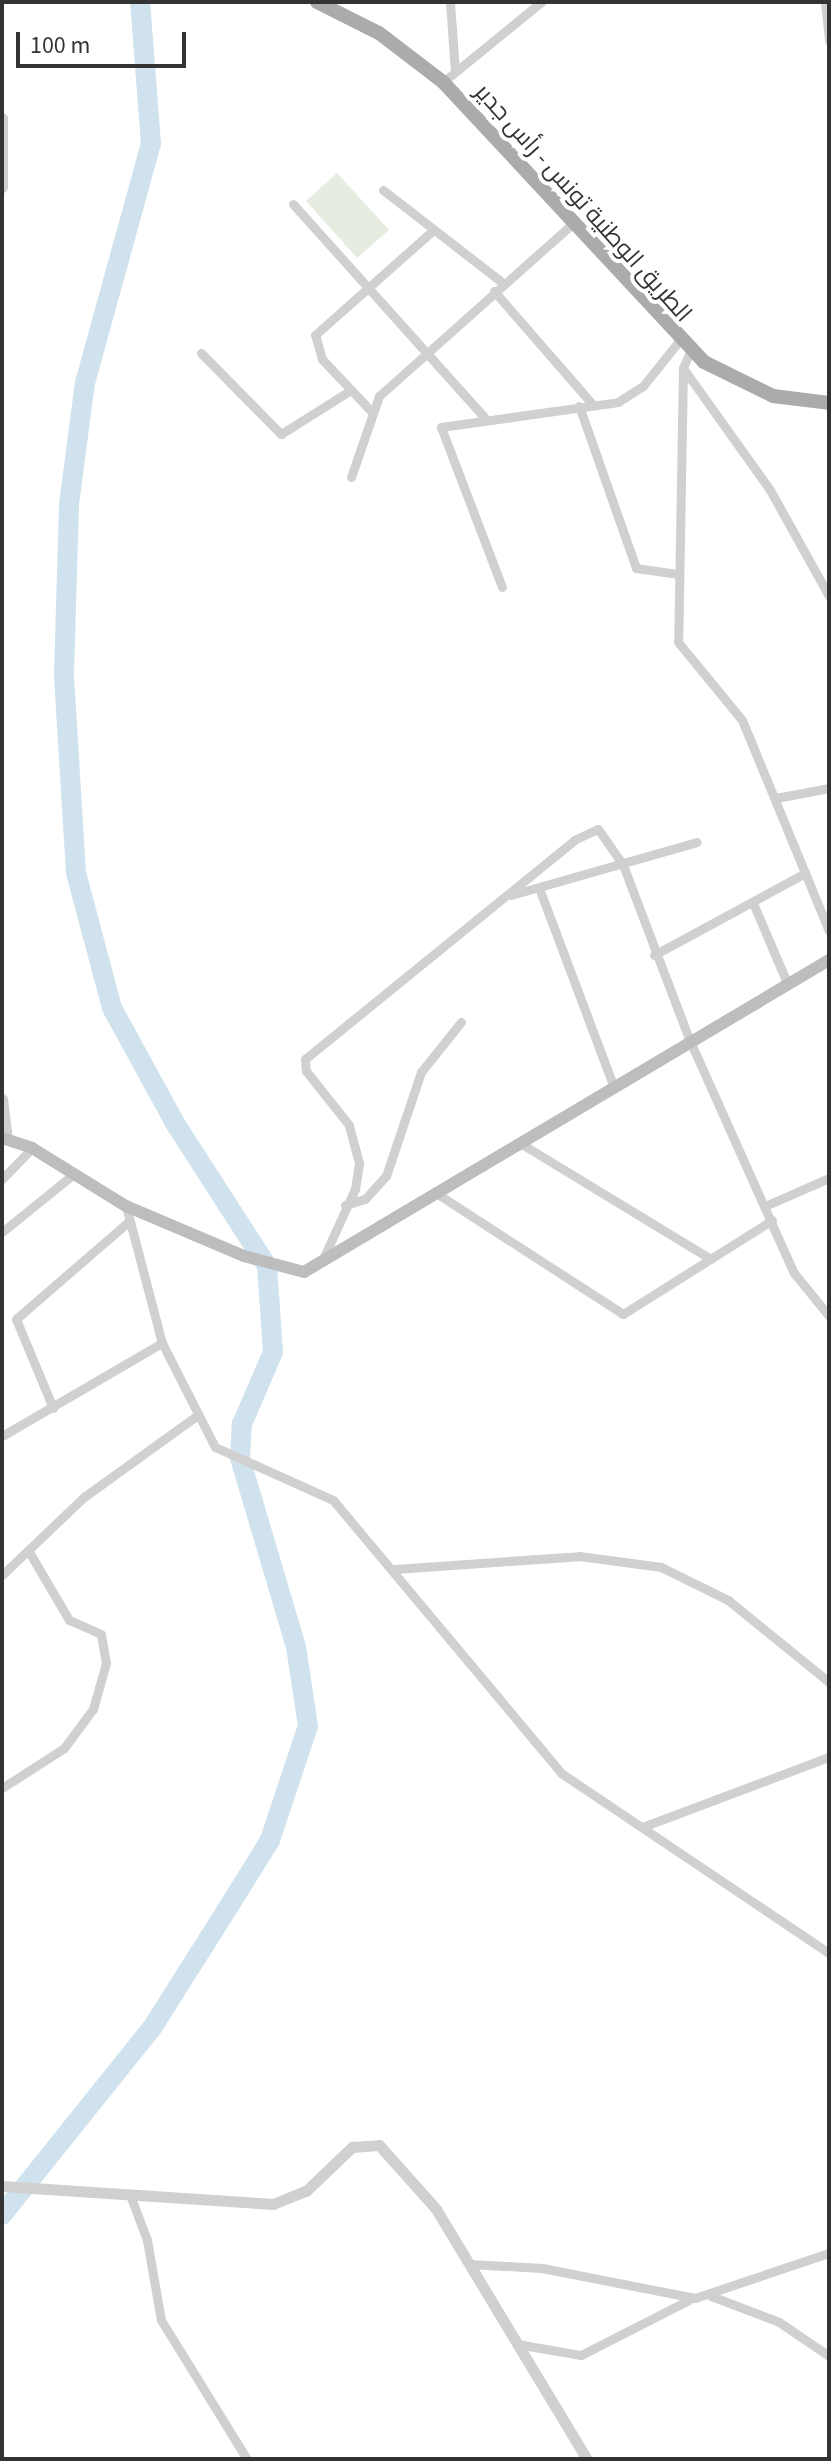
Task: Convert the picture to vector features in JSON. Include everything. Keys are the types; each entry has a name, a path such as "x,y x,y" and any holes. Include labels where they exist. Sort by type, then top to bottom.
{"main road":[{"name":"الطريق الوطنية تونس - رأس جدير","path":"317,2 379,33 443,82 685,347 773,396 829,403"},
{"path":"4,1136 32,1148 70,1177 126,1206 244,1256 293,1272 319,1267 436,1193 829,960"}],"street":[{"path":"450,2 455,72"},
{"path":"443,82 541,2"},
{"path":"825,2 829,41"},
{"path":"2,118 2,187"},
{"path":"383,190 503,283"},
{"path":"293,204 484,417"},
{"path":"351,477 370,410 426,353 573,223"},
{"path":"370,410 314,340 432,231"},
{"path":"494,291 593,405"},
{"path":"685,347 677,574 681,650 738,713 829,931"},
{"path":"502,587 441,433 445,423 593,405 630,397 685,347"},
{"path":"201,353 281,434 351,390"},
{"path":"683,368 770,490 829,596"},
{"path":"579,406 627,552 641,572 677,574"},
{"path":"776,798 829,788"},
{"path":"319,1267 355,1189 356,1141 306,1071 305,1059 586,831 607,836 623,865 654,955 690,1041 794,1273 829,1316"},
{"path":"508,895 697,842"},
{"path":"654,955 805,873"},
{"path":"539,888 614,1088"},
{"path":"753,903 788,985"},
{"path":"345,1205 365,1199 386,1176 421,1072 461,1022"},
{"path":"2,1099 4,1136"},
{"path":"520,1143 711,1259"},
{"path":"2,1179 32,1148"},
{"path":"2,1232 70,1177"},
{"path":"765,1206 829,1178"},
{"path":"436,1193 611,1313 631,1312 772,1220"},
{"path":"126,1206 162,1343 195,1417 229,1458 266,1470 333,1500 395,1569 561,1773 591,1799 645,1826 829,1953"},
{"path":"53,1408 16,1319 129,1221"},
{"path":"2,1436 162,1343"},
{"path":"2,1575 84,1497 195,1417"},
{"path":"2,1788 64,1748 93,1709 106,1663 101,1634 69,1620 28,1550"},
{"path":"395,1569 579,1556 661,1567 728,1600 829,1682"},
{"path":"645,1826 829,1757"},
{"path":"2,2186 288,2201 369,2141 413,2179 469,2264 587,2459"},
{"path":"130,2195 147,2240 161,2320 247,2459"},
{"path":"469,2264 542,2268 695,2298 711,2296 829,2253"},
{"path":"711,2296 779,2322 829,2356"},
{"path":"517,2344 581,2355 695,2298"}],"shaded area":[{"path":"337,173 389,230 357,258 306,201"}],"waterway":[{"path":"2,2215 152,2028 231,1903 270,1840 308,1726 296,1647 240,1458 242,1424 273,1352 267,1266 175,1123 112,1008 76,873 64,674 69,504 85,383 151,144 140,2"}]}
